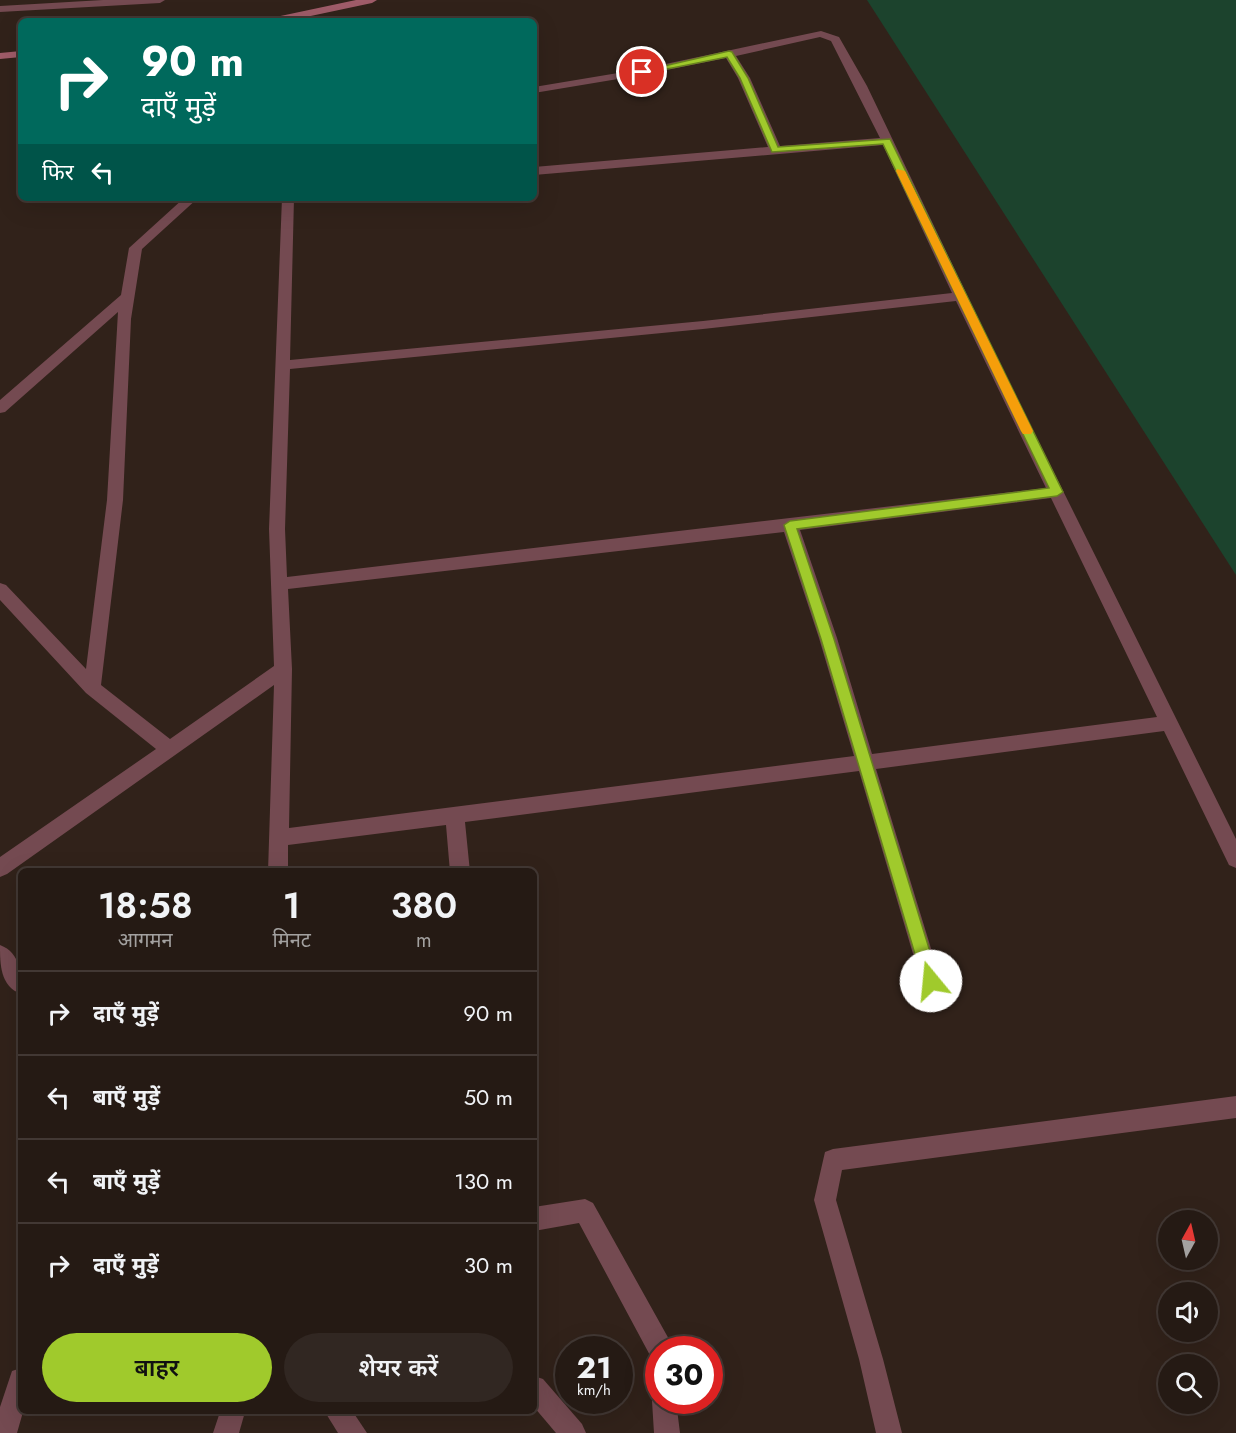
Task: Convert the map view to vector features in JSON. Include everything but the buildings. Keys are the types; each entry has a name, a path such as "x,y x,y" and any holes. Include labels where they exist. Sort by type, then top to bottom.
{"main road":[{"path":"285,18 372,0"},
{"path":"0,56 18,54"}],"street":[{"path":"0,9 160,0"},
{"path":"56,18 58,7"},
{"path":"537,89 729,54 821,34 835,39 861,86 960,296 1236,859"},
{"path":"729,54 744,78 775,150"},
{"path":"537,171 886,141"},
{"path":"92,688 115,500 124,319 136,248 189,201"},
{"path":"278,868 283,669 277,529 288,201"},
{"path":"0,408 128,296"},
{"path":"282,365 703,325 960,296"},
{"path":"279,584 1057,492"},
{"path":"790,525 865,761 931,981"},
{"path":"0,589 92,688 168,748"},
{"path":"0,868 283,669"},
{"path":"279,838 1170,723"},
{"path":"455,816 460,868"},
{"path":"0,954 18,980"},
{"path":"889,1433 871,1359 825,1200 833,1160 1236,1107"},
{"path":"537,1219 585,1211 653,1336"},
{"path":"4,1433 18,1389"},
{"path":"537,1391 573,1433"},
{"path":"226,1433 232,1414"},
{"path":"340,1414 354,1433"},
{"path":"665,1414 667,1433"}],"green space":[{"path":"867,0 1236,0 1236,575"}],"slow traffic":[{"path":"901,171 1027,431"}],"route":[{"path":"642,72 729,54 744,78 775,150 886,141 1057,492 790,525 828,639 931,981"}]}
